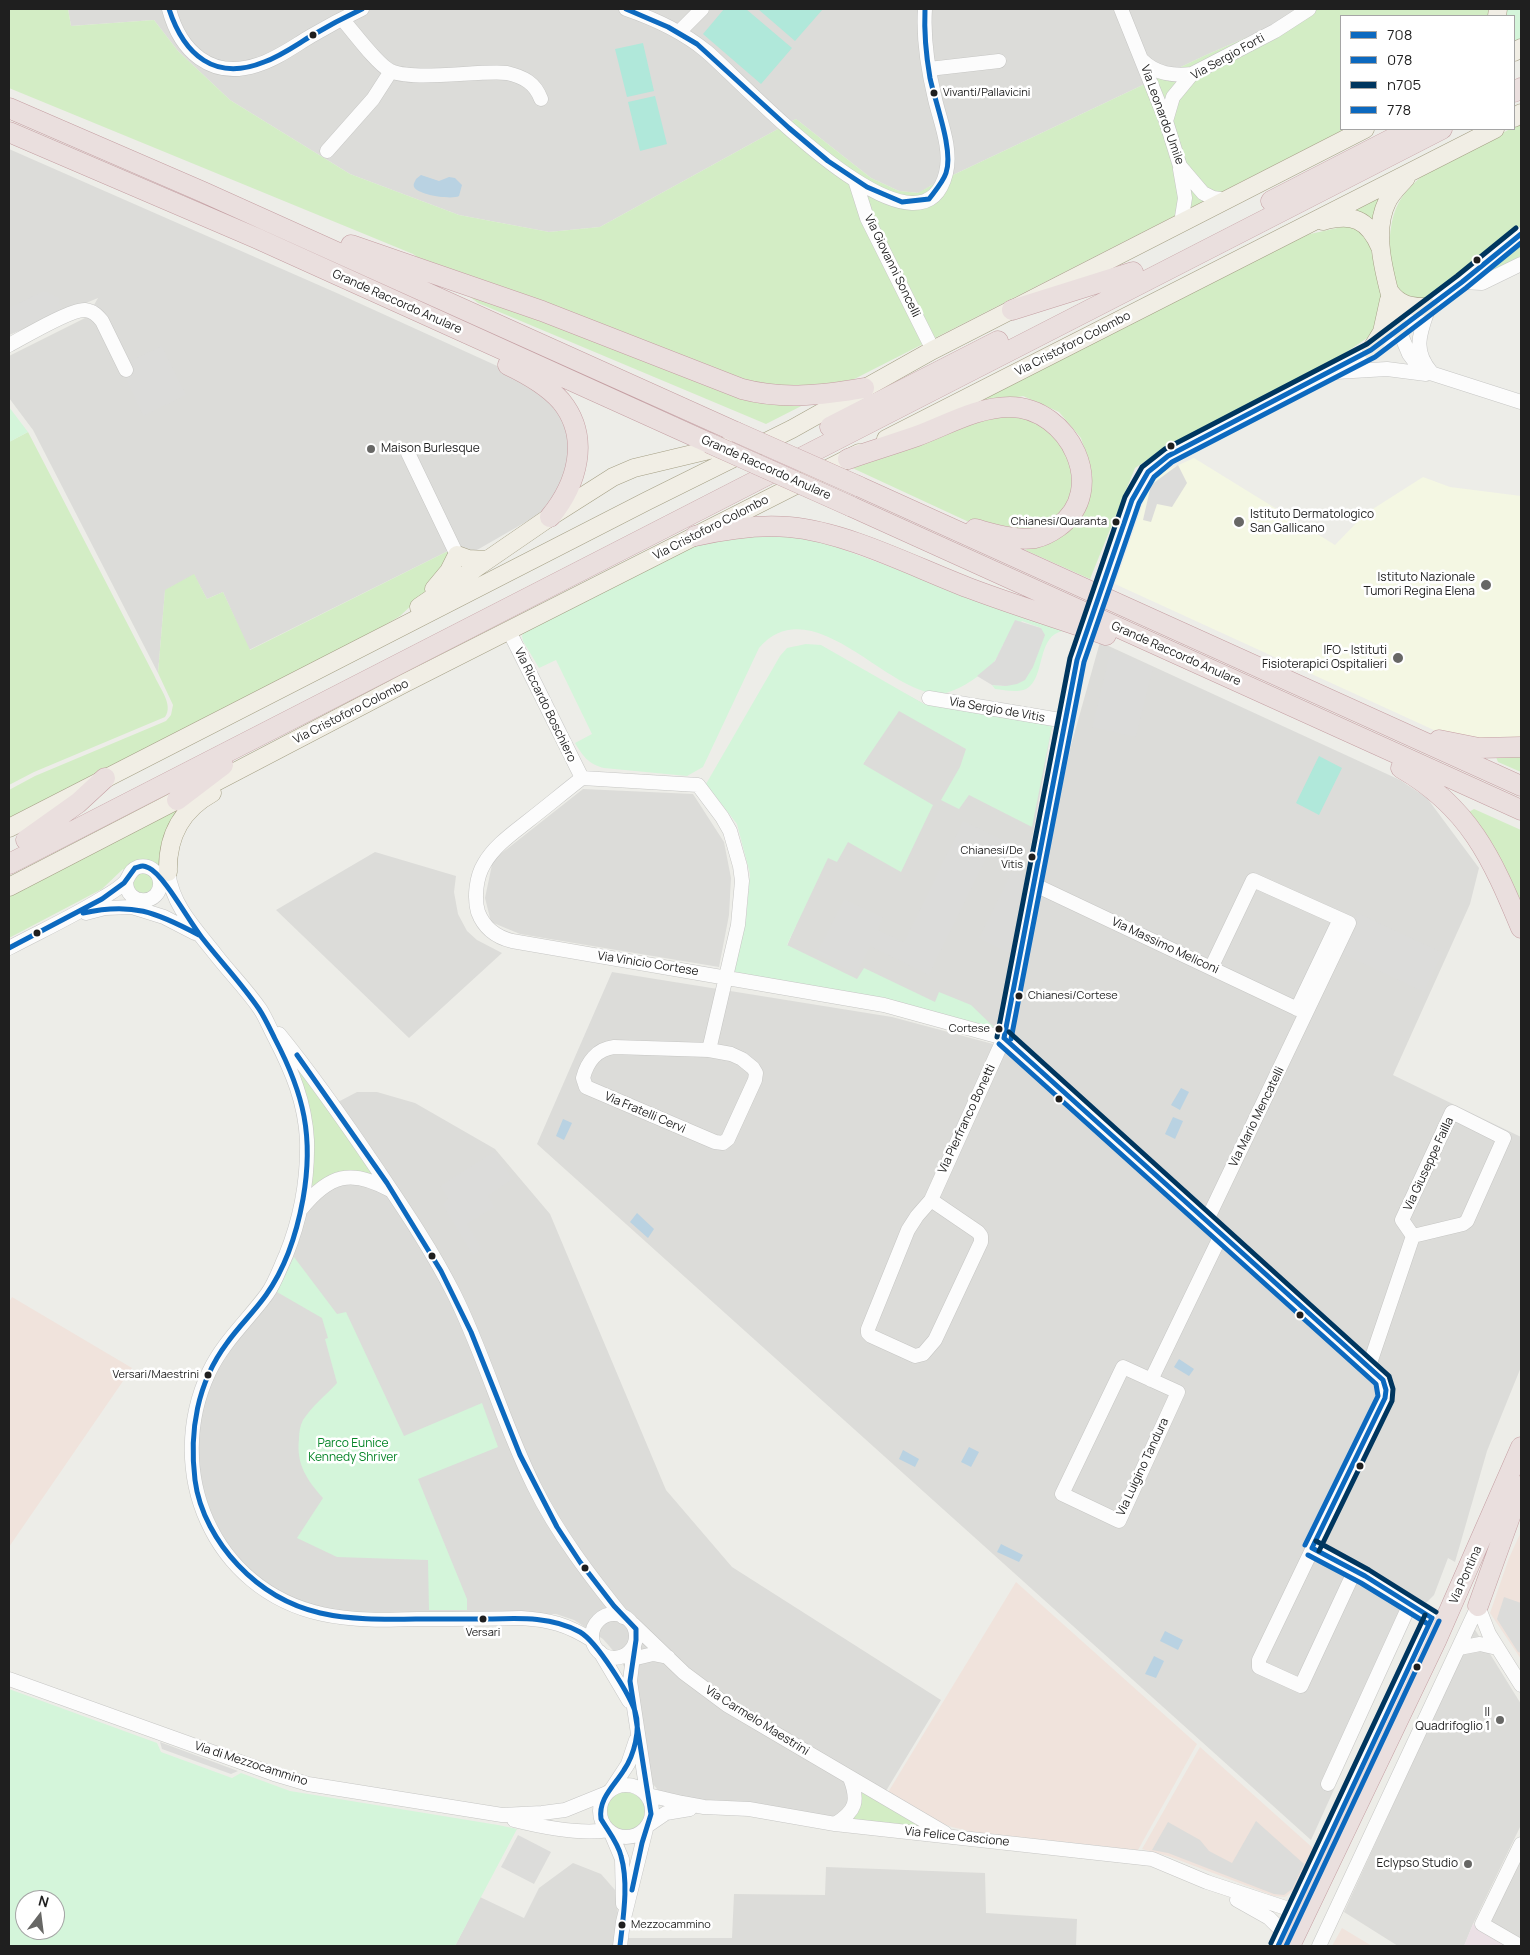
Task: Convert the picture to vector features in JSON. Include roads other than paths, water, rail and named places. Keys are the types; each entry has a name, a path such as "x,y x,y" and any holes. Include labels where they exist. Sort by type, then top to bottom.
{"highway":[{"name":"Grande Raccordo Anulare","path":"9,108 203,192 1521,786"},
{"path":"17,845 1409,130"},
{"name":"Via Cristoforo Colombo","path":"9,864 1440,130"},
{"name":"Grande Raccordo Anulare","path":"9,132 256,238 1521,810"},
{"path":"203,192 273,214 363,249 542,312 742,389 791,397 864,388"},
{"path":"1012,310 1133,272"},
{"path":"420,312 465,342 538,382 552,392 566,407 576,433 577,463 572,483 566,496 550,517"},
{"path":"848,459 918,436 954,420 990,409 1011,407 1039,414 1056,424 1067,436 1079,464 1081,491 1074,509 1061,525 1042,536 1026,539 1007,537 904,507"},
{"path":"695,536 724,530 766,526 817,531 1014,604 1110,637 1187,659"},
{"path":"177,800 228,761 282,732 303,713"},
{"path":"1320,719 1419,778 1444,798 1465,820 1477,838 1510,901 1521,928"},
{"path":"1398,731 1471,747 1490,749 1521,746"},
{"path":"17,845 78,803 105,778"},
{"path":"1432,1618 1468,1554 1519,1451"},
{"name":"Via Pontina","path":"1304,1946 1309,1908 1454,1602 1519,1451"},
{"name":"Via Pontina","path":"1287,1940 1309,1908 1448,1642 1521,1477"},
{"path":"1478,1606 1521,1486"}],"main road":[{"path":"9,828 368,643 792,430 933,350 1363,130"},
{"name":"Via Cristoforo Colombo","path":"9,887 1293,230 1493,130"},
{"path":"1399,330 1381,250 1381,221 1387,202 1397,188 1416,170"},
{"path":"1293,230 1329,220 1352,218 1363,223 1370,230 1381,250"},
{"path":"1390,292 1394,298 1404,304 1429,308"},
{"path":"1371,350 1379,339 1384,326 1390,292"},
{"path":"368,643 550,517 613,477 626,471 792,430"},
{"path":"419,607 443,579 457,555 468,559 487,560"},
{"path":"166,881 169,851 174,834 181,820 194,806 214,792 372,711 392,697 405,684"}],"street":[{"path":"169,9 177,31 191,52 206,62 229,68 247,68 268,61 362,9"},
{"path":"626,9 658,21 679,32 707,51 781,122 855,180 887,198 910,203 920,203 927,200 940,186 946,172 947,156 925,34 925,9"},
{"path":"679,32 702,9"},
{"name":"Via Leonardo Umile","path":"1121,9 1166,121 1180,166 1203,193 1214,198 1226,200"},
{"name":"Via Sergio Forti","path":"1166,121 1173,97 1192,74 1275,31 1310,9"},
{"path":"342,19 390,71 402,74 507,73 530,82 542,99"},
{"path":"930,69 999,60"},
{"path":"1142,60 1150,67 1164,73 1177,75 1192,74"},
{"path":"327,151 373,99 390,71"},
{"path":"1180,166 1185,198 1181,223"},
{"name":"Via Giovanni Soncelli","path":"855,180 867,218 933,350"},
{"name":"Via Pierfranco Bonetti","path":"931,1200 978,1232 981,1236 981,1242 935,1340 922,1354 915,1356 871,1336 868,1332 881,1294 908,1230 931,1200 1004,1038 1077,660 1136,492 1148,472 1168,456 1204,436 1371,350 1429,308 1521,234"},
{"path":"1462,282 1475,284 1485,282 1521,264"},
{"path":"1429,308 1421,330 1419,346 1422,358 1434,375"},
{"path":"9,345 75,312 88,311 96,314 102,321 126,370"},
{"path":"1399,330 1402,340 1421,370 1521,402"},
{"path":"1329,373 1382,369 1434,375"},
{"path":"408,454 457,555"},
{"name":"Via Riccardo Boschiero","path":"509,631 582,778"},
{"name":"Via Sergio de Vitis","path":"928,698 1066,722"},
{"path":"582,778 698,785 728,826 741,871 742,886 739,917 709,1050"},
{"name":"Via Vinicio Cortese","path":"582,778 510,835 484,863 476,898 479,914 486,926 497,936 512,941 884,1005 1004,1038"},
{"path":"9,948 106,897 126,881 131,871 136,868 146,867 156,872 166,881 178,906 260,1010 298,1069 307,1138 306,1178 302,1208 288,1250 272,1286 215,1361 195,1410 191,1449 194,1481 202,1512 222,1548 238,1567 262,1587 293,1604 321,1614 384,1620 521,1618 544,1620 564,1624 592,1640"},
{"name":"Via Mario Mencatelli","path":"1207,1220 1344,921 1253,880 1211,968"},
{"path":"126,881 126,887 137,904 202,937"},
{"path":"66,918 105,908 137,904 154,897 166,881"},
{"name":"Via Massimo Meliconi","path":"1033,884 1302,1011"},
{"path":"1004,1038 1368,1366 1381,1378 1386,1388 1385,1398 1258,1660 1261,1668 1301,1686 1355,1570"},
{"name":"Via Fratelli Cervi","path":"604,1048 709,1050 736,1056 750,1065 756,1073 754,1082 729,1137 723,1142 706,1139 589,1089 583,1082 583,1075 590,1062 604,1048"},
{"name":"Via Carmelo Maestrini","path":"298,1069 392,1192 420,1234 454,1295 487,1369 515,1444 542,1502 571,1548 628,1621 684,1673 727,1705 951,1836"},
{"name":"Via Giuseppe Failla","path":"1452,1112 1504,1138 1467,1221 1463,1224 1413,1236 1402,1220 1452,1112"},
{"path":"302,1208 319,1189 341,1179 365,1179 392,1192"},
{"path":"1152,1380 1222,1233"},
{"path":"1368,1366 1413,1236"},
{"name":"Via Luigino Tandura","path":"1123,1367 1152,1380 1178,1392 1119,1521 1062,1494 1123,1367"},
{"path":"1312,1548 1355,1570 1432,1618"},
{"path":"1328,1784 1410,1604"},
{"path":"1478,1606 1486,1629 1521,1685"},
{"name":"Via Pontina","path":"1319,1946 1478,1606"},
{"path":"620,1946 623,1922 651,1811 647,1794 637,1732 635,1710 630,1681 630,1654 637,1636 628,1621 612,1615 602,1619 594,1628 592,1640 635,1710"},
{"name":"Via Pontina","path":"1309,1908 1432,1618"},
{"path":"1459,1648 1480,1644 1497,1648"},
{"path":"600,1652 610,1657 630,1654 653,1654 668,1657"},
{"name":"Via di Mezzocammino","path":"9,1679 293,1780 502,1815 520,1821 580,1831 594,1833 610,1832"},
{"path":"623,1922 622,1865 620,1855 610,1832 603,1823 600,1811 601,1802 631,1759 637,1732"},
{"path":"835,1824 848,1815 854,1804 855,1794 850,1778"},
{"path":"609,1792 623,1785 632,1785 647,1794"},
{"name":"Via di Mezzocammino","path":"502,1815 565,1810 609,1792"},
{"name":"Via Felice Cascione","path":"647,1794 704,1807 749,1809 835,1824 1152,1859 1207,1882 1266,1916 1287,1940"},
{"name":"Via Felice Cascione","path":"646,1827 666,1813 704,1807"},
{"path":"610,1832 629,1836 638,1834 646,1827"},
{"path":"1520,1946 1482,1924 1521,1844"},
{"name":"Via Felice Cascione","path":"1207,1882 1309,1908"},
{"name":"Via Pontina","path":"1278,1946 1287,1940"}],"water":[{"path":"421,175 439,181 449,177 455,178 462,185 459,196 435,196 417,190 414,184"},
{"path":"1181,1088 1189,1092 1180,1110 1171,1105"},
{"path":"1173,1117 1183,1121 1175,1139 1165,1134"},
{"path":"563,1119 572,1123 564,1140 556,1136"},
{"path":"637,1213 654,1229 648,1238 630,1222"},
{"path":"1179,1359 1194,1369 1189,1376 1174,1367"},
{"path":"969,1447 979,1452 971,1467 961,1462"},
{"path":"903,1450 919,1459 915,1467 899,1459"},
{"path":"1001,1544 1023,1555 1019,1562 997,1552"},
{"path":"1165,1631 1183,1640 1178,1650 1160,1641"},
{"path":"1154,1656 1164,1661 1156,1678 1145,1674"}],"place":[{"name":"Vivanti/Pallavicini","path":"934,93"},
{"name":"Maison Burlesque","path":"371,449"},
{"name":"Chianesi/Quaranta","path":"1116,522"},
{"name":"Istituto Dermatologico San Gallicano","path":"1239,522"},
{"name":"Istituto Nazionale Tumori Regina Elena","path":"1486,585"},
{"name":"IFO - Istituti Fisioterapici Ospitalieri","path":"1398,658"},
{"name":"Chianesi/De Vitis","path":"1032,857"},
{"name":"Chianesi/Cortese","path":"1019,996"},
{"name":"Cortese","path":"999,1029"},
{"name":"Versari/Maestrini","path":"208,1375"},
{"name":"Versari","path":"483,1619"},
{"name":"Il Quadrifoglio 1","path":"1500,1720"},
{"name":"Eclypso Studio","path":"1468,1864"},
{"name":"Mezzocammino","path":"622,1925"}],"park label":[{"name":"Parco Eunice Kennedy Shriver","path":"353,1451"}]}
